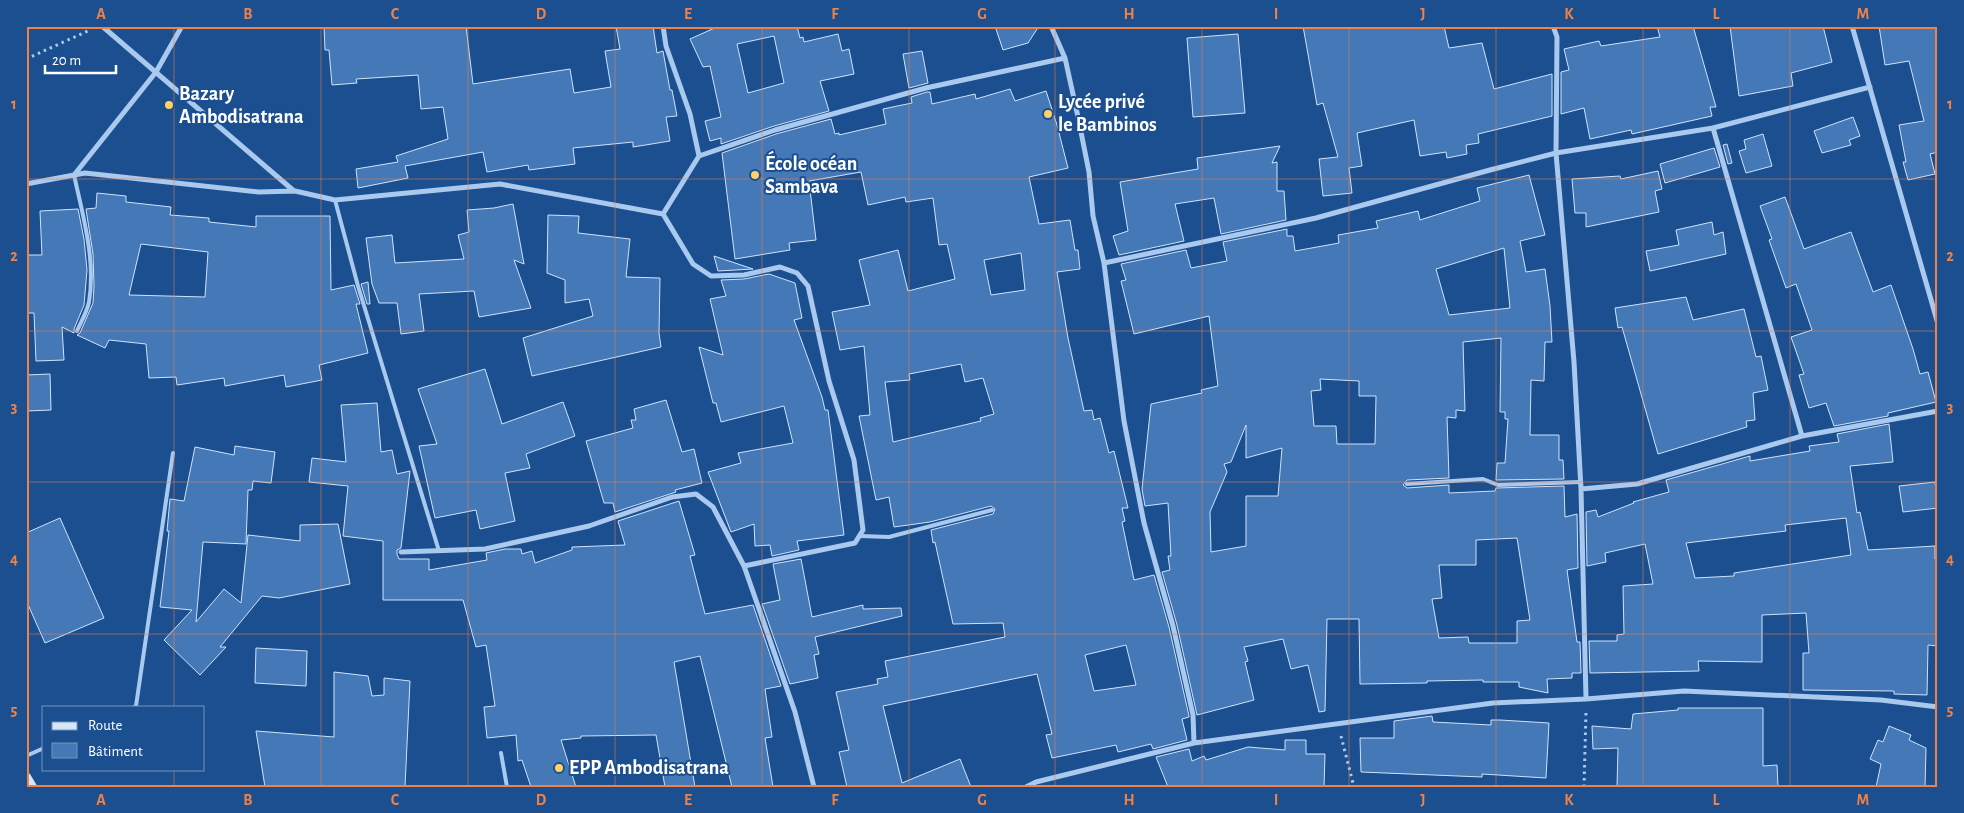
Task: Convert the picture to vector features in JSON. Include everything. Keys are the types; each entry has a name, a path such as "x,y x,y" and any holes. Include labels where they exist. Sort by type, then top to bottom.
{"main road":[{"path":"26,777 32,787"}],"street":[{"path":"102,26 295,191"},
{"path":"74,175 156,72 182,26"},
{"path":"663,26 666,46 690,114 699,156"},
{"path":"1058,26 1051,27 1065,58 1088,172 1093,216 1104,263 1126,430 1144,523 1172,626 1193,715 1194,743"},
{"path":"1553,26 1557,37 1556,153 1574,362 1581,489 1586,699"},
{"path":"1852,26 1938,324"},
{"path":"664,214 699,156 775,130 926,88 1065,58"},
{"path":"1104,263 1316,218 1556,153 1713,128 1870,87"},
{"path":"1713,128 1802,436"},
{"path":"26,184 85,173 259,192 295,191 335,200 500,184 664,214 693,264 710,276 744,275 780,267 797,272 808,286 829,381 854,460 863,530 855,543 744,566"},
{"path":"1581,489 1637,484 1802,436 1938,411"},
{"path":"401,552 485,549 589,526 672,497 696,494 713,507 744,566 795,712 814,787"},
{"path":"1026,787 1036,782 1194,743 1493,703 1586,699 1684,691 1881,700 1938,707"}],"lane":[{"path":"74,175 91,268 89,304 77,331"},
{"path":"335,200 358,286 439,551"},
{"path":"136,706 173,453"},
{"path":"1407,484 1483,479 1498,485 1580,482"},
{"path":"860,536 889,537 992,510"},
{"path":"26,756 42,749"},
{"path":"501,753 507,787"}],"path":[{"path":"26,59 97,26"},
{"path":"1584,787 1586,699"},
{"path":"1338,723 1354,787"}],"building":[{"path":"324,26 466,26 473,84 570,69 574,93 611,87 605,51 620,49 616,26 653,26 657,53 663,51 677,116 666,117 670,141 633,147 633,142 573,148 575,164 529,170 528,165 487,172 483,152 405,166 408,178 358,188 356,169 398,162 396,156 448,139 443,107 421,109 418,75 356,79 357,83 332,85 329,50 325,50"},
{"path":"719,26 797,26 800,38 803,37 804,42 838,34 842,51 849,49 854,74 820,81 829,111 774,126 721,144 721,138 710,141 705,121 721,117 710,66 703,67 690,39","holes":["774,36 784,83 748,93 737,44"]},
{"path":"995,26 1039,26 1028,43 1003,50"},
{"path":"1303,26 1444,26 1449,48 1482,43 1494,89 1552,74 1552,116 1478,134 1479,143 1466,145 1467,154 1447,158 1446,152 1420,156 1414,120 1357,133 1362,166 1349,168 1352,193 1323,196 1319,159 1338,157 1323,103 1317,105"},
{"path":"1657,26 1693,26 1716,107 1710,107 1712,116 1632,134 1631,130 1590,139 1584,108 1561,114 1561,72 1569,70 1564,49 1599,41 1601,46 1660,37"},
{"path":"1730,26 1823,26 1832,62 1791,73 1793,86 1739,96"},
{"path":"1879,26 1938,26 1938,152 1930,154 1935,174 1908,180 1903,162 1906,162 1899,125 1924,121 1909,61 1885,65"},
{"path":"1238,34 1245,113 1193,117 1187,38"},
{"path":"922,51 928,83 909,88 903,54"},
{"path":"1010,89 1015,101 1046,91 1068,168 1029,177 1039,224 1070,220 1075,250 1078,250 1080,269 1057,272 1068,338 1084,411 1092,410 1094,420 1100,418 1109,453 1114,451 1128,508 1122,508 1125,521 1122,522 1134,580 1154,575 1169,627 1189,716 1182,719 1187,740 1153,749 1151,744 1118,752 1116,745 1052,758 1046,735 1052,734 1037,674 883,706 902,783 960,759 971,787 847,787 839,752 849,750 836,692 878,684 877,679 888,677 885,661 1005,637 1003,623 953,624 931,530 993,514 995,509 991,506 930,522 894,527 889,497 876,500 859,416 870,415 864,346 840,350 832,312 870,305 859,260 898,250 908,291 955,279 947,244 939,245 933,198 906,202 905,197 868,205 861,172 809,181 816,240 789,243 790,250 735,259 722,153 776,134 831,119 835,134 839,133 839,135 886,124 883,109 912,103 911,97 927,92 930,92 932,104 975,94 976,99","holes":["1021,253 1025,290 991,295 984,260","961,364 965,382 983,378 994,414 980,418 981,421 893,442 885,382 910,380 909,374","1126,645 1136,685 1094,691 1085,655"]},
{"path":"1853,117 1860,136 1849,140 1851,145 1822,153 1814,131"},
{"path":"1763,134 1772,166 1746,173 1739,151 1746,149 1744,140"},
{"path":"1727,144 1732,163 1728,164 1723,145"},
{"path":"1280,146 1272,163 1277,162 1277,191 1284,191 1286,220 1221,234 1214,198 1175,204 1184,241 1119,255 1113,236 1128,231 1120,182 1198,169 1197,158"},
{"path":"1714,148 1720,167 1665,183 1660,164"},
{"path":"1658,171 1662,189 1655,191 1659,212 1586,227 1586,213 1575,213 1572,179 1620,176 1621,179"},
{"path":"1529,175 1545,235 1520,241 1526,272 1545,269 1552,342 1545,342 1544,381 1531,380 1530,435 1559,435 1559,460 1563,460 1564,479 1496,480 1497,463 1505,463 1508,419 1505,419 1505,412 1500,412 1501,338 1463,342 1465,411 1456,410 1456,418 1447,417 1449,478 1407,480 1403,485 1407,488 1449,485 1449,493 1495,491 1496,488 1564,486 1565,517 1577,514 1578,568 1567,570 1577,642 1580,642 1581,673 1572,673 1572,678 1547,679 1548,693 1519,687 1519,682 1483,682 1483,680 1360,684 1359,619 1327,619 1325,711 1319,712 1308,665 1291,669 1283,639 1244,647 1248,661 1245,662 1254,700 1197,715 1177,625 1162,572 1170,570 1168,556 1171,556 1168,503 1145,506 1142,489 1151,404 1202,393 1201,390 1218,386 1209,316 1134,334 1121,281 1126,280 1121,264 1186,250 1191,268 1227,261 1223,242 1287,229 1287,236 1293,236 1295,251 1339,243 1338,235 1378,228 1376,221 1418,211 1420,220 1480,201 1477,188","holes":["1504,248 1510,308 1449,315 1436,269","1320,379 1359,381 1359,396 1376,396 1375,444 1337,444 1336,426 1314,426 1311,391 1321,390","1246,425 1246,458 1282,448 1278,496 1246,496 1246,546 1211,552 1210,512 1227,472 1224,464 1231,462","1517,538 1530,620 1517,621 1517,643 1469,643 1468,637 1439,638 1432,599 1442,598 1439,565 1476,565 1476,540"]},
{"path":"97,193 126,196 126,202 171,207 170,215 209,218 209,222 256,227 256,216 330,216 331,290 354,285 360,304 356,304 368,353 319,365 322,380 286,387 284,375 225,386 224,378 177,385 176,377 149,378 146,344 109,340 105,348 77,335 80,333 93,303 93,254 86,209 96,208","holes":["141,244 208,252 205,297 129,295"]},
{"path":"1785,197 1804,249 1851,232 1873,292 1891,285 1920,374 1928,372 1936,402 1888,413 1888,416 1834,426 1826,403 1809,408 1799,375 1804,374 1791,337 1812,330 1796,284 1786,288 1769,240 1772,239 1760,206"},
{"path":"513,204 524,264 514,260 531,308 479,317 474,291 419,294 424,331 401,334 397,303 379,303 372,284 366,238 392,235 395,263 464,259 458,235 469,232 467,210 494,208"},
{"path":"78,209 84,239 87,270 84,305 74,333 62,327 64,360 36,361 34,313 26,313 26,255 42,255 40,211"},
{"path":"548,215 579,216 578,233 630,239 626,277 660,278 659,333 661,347 532,376 523,338 593,316 589,299 565,303 565,280 547,273"},
{"path":"1712,222 1714,235 1723,232 1726,254 1650,271 1646,251 1679,245 1676,230"},
{"path":"714,256 753,269 718,271"},
{"path":"769,274 795,283 802,318 794,320 825,410 828,410 844,535 797,541 799,550 772,556 770,545 755,546 754,524 731,532 708,472 741,463 738,453 793,443 784,406 721,422 716,403 713,403 699,347 723,355 710,299 726,296 721,280 744,279"},
{"path":"368,282 370,304 367,304 361,284"},
{"path":"1686,297 1693,320 1744,309 1756,357 1761,356 1768,390 1753,393 1755,420 1746,421 1747,427 1658,454 1622,327 1618,328 1615,308"},
{"path":"485,369 502,424 563,402 575,436 526,454 530,468 505,473 515,521 480,529 476,510 435,518 419,446 437,444 418,389"},
{"path":"50,374 51,410 26,411 26,375"},
{"path":"666,400 682,452 694,449 702,483 675,490 676,492 615,512 613,503 604,503 586,441 633,428 631,420 636,420 634,409"},
{"path":"377,403 381,452 392,450 397,474 410,471 401,548 397,550 397,554 399,559 429,559 429,570 487,560 486,553 505,549 521,549 522,554 532,551 535,563 572,550 572,547 625,545 618,521 679,501 695,555 690,556 705,614 753,605 781,686 765,689 772,737 765,738 773,787 732,787 700,656 674,662 695,787 665,787 656,735 581,736 581,738 561,740 576,787 531,787 522,760 518,761 516,735 487,738 484,707 495,706 486,645 476,647 463,600 383,600 383,541 343,536 348,486 309,482 312,458 346,462 341,405"},
{"path":"1889,424 1893,462 1850,466 1857,513 1860,512 1868,550 1935,546 1935,559 1938,559 1938,646 1928,645 1927,695 1894,694 1894,691 1803,690 1803,653 1809,653 1806,613 1762,615 1762,662 1698,661 1699,671 1590,673 1589,641 1617,641 1617,635 1624,634 1623,586 1653,584 1645,544 1605,553 1606,562 1587,566 1586,512 1596,510 1598,517 1633,502 1669,492 1666,480 1750,456 1750,461 1810,451 1809,446 1839,442 1837,434","holes":["1846,518 1851,555 1734,573 1734,576 1695,578 1686,543 1786,531 1785,525"]},
{"path":"235,446 275,452 271,483 253,481 252,490 248,490 246,544 203,542 196,622 224,589 241,603 248,535 300,541 300,525 338,524 350,584 279,598 262,596 220,647 226,647 200,675 164,640 192,610 160,607 169,531 167,531 170,499 184,501 195,447 234,455"},
{"path":"1935,482 1938,508 1903,512 1899,486"},
{"path":"60,518 104,618 45,643 26,600 26,533"},
{"path":"801,559 812,617 863,605 863,609 901,608 902,616 815,637 819,654 814,655 818,678 790,684 762,604 780,600 773,564"},
{"path":"256,648 307,651 306,686 255,683"},
{"path":"334,672 368,676 372,696 384,695 384,678 410,681 405,787 265,787 256,731 334,737"},
{"path":"1678,708 1763,708 1763,766 1777,765 1778,787 1617,787 1618,748 1593,749 1592,726 1631,729 1633,714 1678,710"},
{"path":"1432,716 1433,722 1491,725 1491,720 1500,720 1549,723 1546,778 1482,774 1482,777 1361,772 1360,738 1394,738 1394,721"},
{"path":"1889,726 1911,735 1909,740 1926,748 1925,787 1876,787 1881,764 1870,759 1878,740 1883,742"},
{"path":"1285,740 1306,740 1306,754 1325,754 1324,787 1168,787 1156,757 1189,749 1192,761 1204,756 1206,760 1248,747 1285,750"}],"place":[{"name":"Bazary Ambodisatrana","path":"169,105"},
{"name":"Lycée privé le Bambinos","path":"1048,114"},
{"name":"École océan Sambava","path":"755,175"},
{"name":"EPP Ambodisatrana","path":"559,768"}]}
